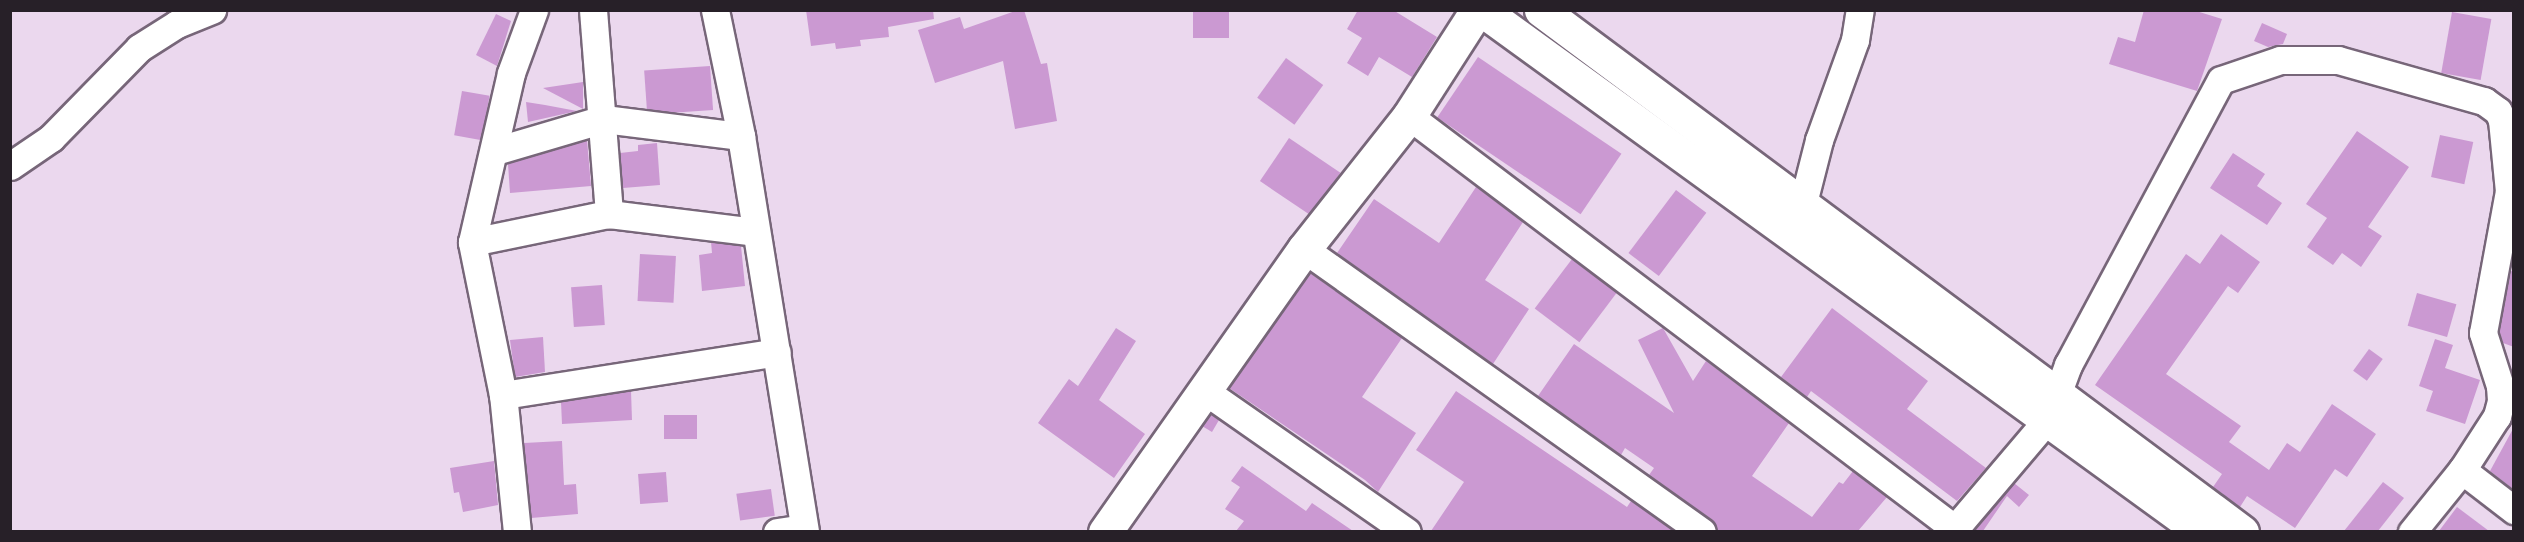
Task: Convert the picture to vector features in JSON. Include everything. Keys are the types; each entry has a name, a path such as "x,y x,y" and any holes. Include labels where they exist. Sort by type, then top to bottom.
{"main road":[{"path":"1105,531 1304,249 1409,116 1478,10"},
{"path":"1482,10 1796,217 2054,406 2242,531"},
{"path":"1541,10 1796,217"},
{"path":"2054,406 2202,531"}],"street":[{"path":"10,166 51,138 139,48 177,24 212,10"},
{"path":"518,531 503,395 472,242 495,151 511,73 534,10"},
{"path":"593,10 604,119 609,214"},
{"path":"716,10 741,136 804,530 777,531"},
{"path":"1796,217 1819,140 1855,40 1860,10"},
{"path":"1409,116 1953,530 2054,406 2068,365 2221,80 2280,60 2338,60 2484,101 2498,111 2502,120 2509,191 2483,333 2500,386 2501,401 2497,416 2462,470 2412,531"},
{"path":"495,151 604,119 741,136"},
{"path":"472,242 609,214 755,232"},
{"path":"1304,249 1702,531"},
{"path":"503,395 777,352"},
{"path":"1205,391 1407,531"},
{"path":"2462,470 2514,510"}],"building":[{"path":"806,10 933,10 934,19 888,27 889,37 860,40 861,46 836,49 835,43 811,46"},
{"path":"1018,10 1024,10 1041,64 1047,63 1057,121 1015,129 1003,61 935,83 918,30 960,17 964,29"},
{"path":"1193,10 1229,10 1229,38 1193,38"},
{"path":"1358,10 1393,10 1437,37 1412,77 1379,57 1368,76 1347,63 1362,38 1347,29"},
{"path":"2144,10 2193,10 2222,19 2197,91 2109,64 2118,37 2135,42"},
{"path":"2452,12 2491,19 2481,80 2441,73"},
{"path":"496,14 511,21 497,66 476,55"},
{"path":"2262,23 2287,34 2283,44 2268,47 2254,41"},
{"path":"1478,57 1621,154 1581,214 1437,118"},
{"path":"1286,58 1323,85 1294,125 1257,98"},
{"path":"710,66 713,110 647,114 644,71"},
{"path":"583,82 583,109 543,88"},
{"path":"462,91 490,96 482,140 454,135"},
{"path":"526,102 545,105 577,111 528,122"},
{"path":"2357,131 2409,167 2368,227 2382,236 2361,267 2342,253 2333,265 2307,247 2327,218 2306,204"},
{"path":"2440,135 2473,142 2464,184 2431,177"},
{"path":"1289,138 1340,173 1311,216 1260,181"},
{"path":"587,140 591,186 510,193 508,164"},
{"path":"657,143 660,185 623,188 620,153 638,151 638,145"},
{"path":"2233,153 2265,174 2257,186 2282,203 2267,225 2210,188"},
{"path":"1476,187 1523,222 1485,280 1529,309 1493,364 1337,253 1374,199 1439,243"},
{"path":"1676,190 1706,213 1659,276 1628,253"},
{"path":"2221,234 2260,262 2238,293 2228,286 2166,374 2241,426 2229,442 2269,470 2287,443 2300,452 2332,404 2376,434 2347,477 2335,469 2295,528 2247,496 2240,507 2213,487 2222,474 2095,385 2186,254 2200,264"},
{"path":"711,242 741,246 745,286 702,291 699,255 712,253"},
{"path":"640,254 676,256 673,303 638,301"},
{"path":"1572,259 1617,293 1579,342 1535,309"},
{"path":"2511,271 2514,272 2514,347 2503,343 2499,332"},
{"path":"1310,273 1402,338 1362,397 1416,433 1378,492 1365,480 1229,388"},
{"path":"602,285 605,325 574,327 571,287"},
{"path":"2417,293 2456,304 2447,337 2408,326"},
{"path":"1832,308 1928,381 1907,409 1986,468 1957,501 1811,391 1807,397 1781,377"},
{"path":"1116,328 1136,341 1099,400 1145,434 1114,478 1038,423 1069,379 1078,386"},
{"path":"1663,328 1693,381 1706,361 1789,423 1752,476 1812,517 1839,482 1843,484 1853,471 1887,497 1858,531 1717,531 1711,519 1649,475 1654,468 1625,448 1621,455 1538,396 1574,344 1674,413 1638,340"},
{"path":"543,337 545,372 515,377 510,340"},
{"path":"2435,339 2453,345 2445,368 2480,380 2465,424 2426,411 2433,391 2419,386"},
{"path":"2369,349 2383,359 2367,381 2353,371"},
{"path":"631,391 632,420 562,424 561,402"},
{"path":"1456,391 1627,507 1631,501 1674,531 1431,531 1464,482 1416,450"},
{"path":"1211,414 1219,420 1212,432 1202,426"},
{"path":"664,415 697,415 697,439 664,439"},
{"path":"2514,427 2514,490 2490,471"},
{"path":"562,441 564,485 576,484 578,514 531,518 524,443"},
{"path":"494,461 498,505 463,512 459,492 454,493 450,468"},
{"path":"1242,466 1306,511 1312,503 1353,531 1236,531 1244,521 1225,509 1240,487 1231,481"},
{"path":"666,472 668,502 640,504 638,474"},
{"path":"2383,482 2404,498 2378,531 2344,531"},
{"path":"2014,483 2029,495 2019,507 2007,496 1983,531 1973,531"},
{"path":"771,489 775,516 740,521 736,494"},
{"path":"2457,507 2489,531 2439,531"}]}
